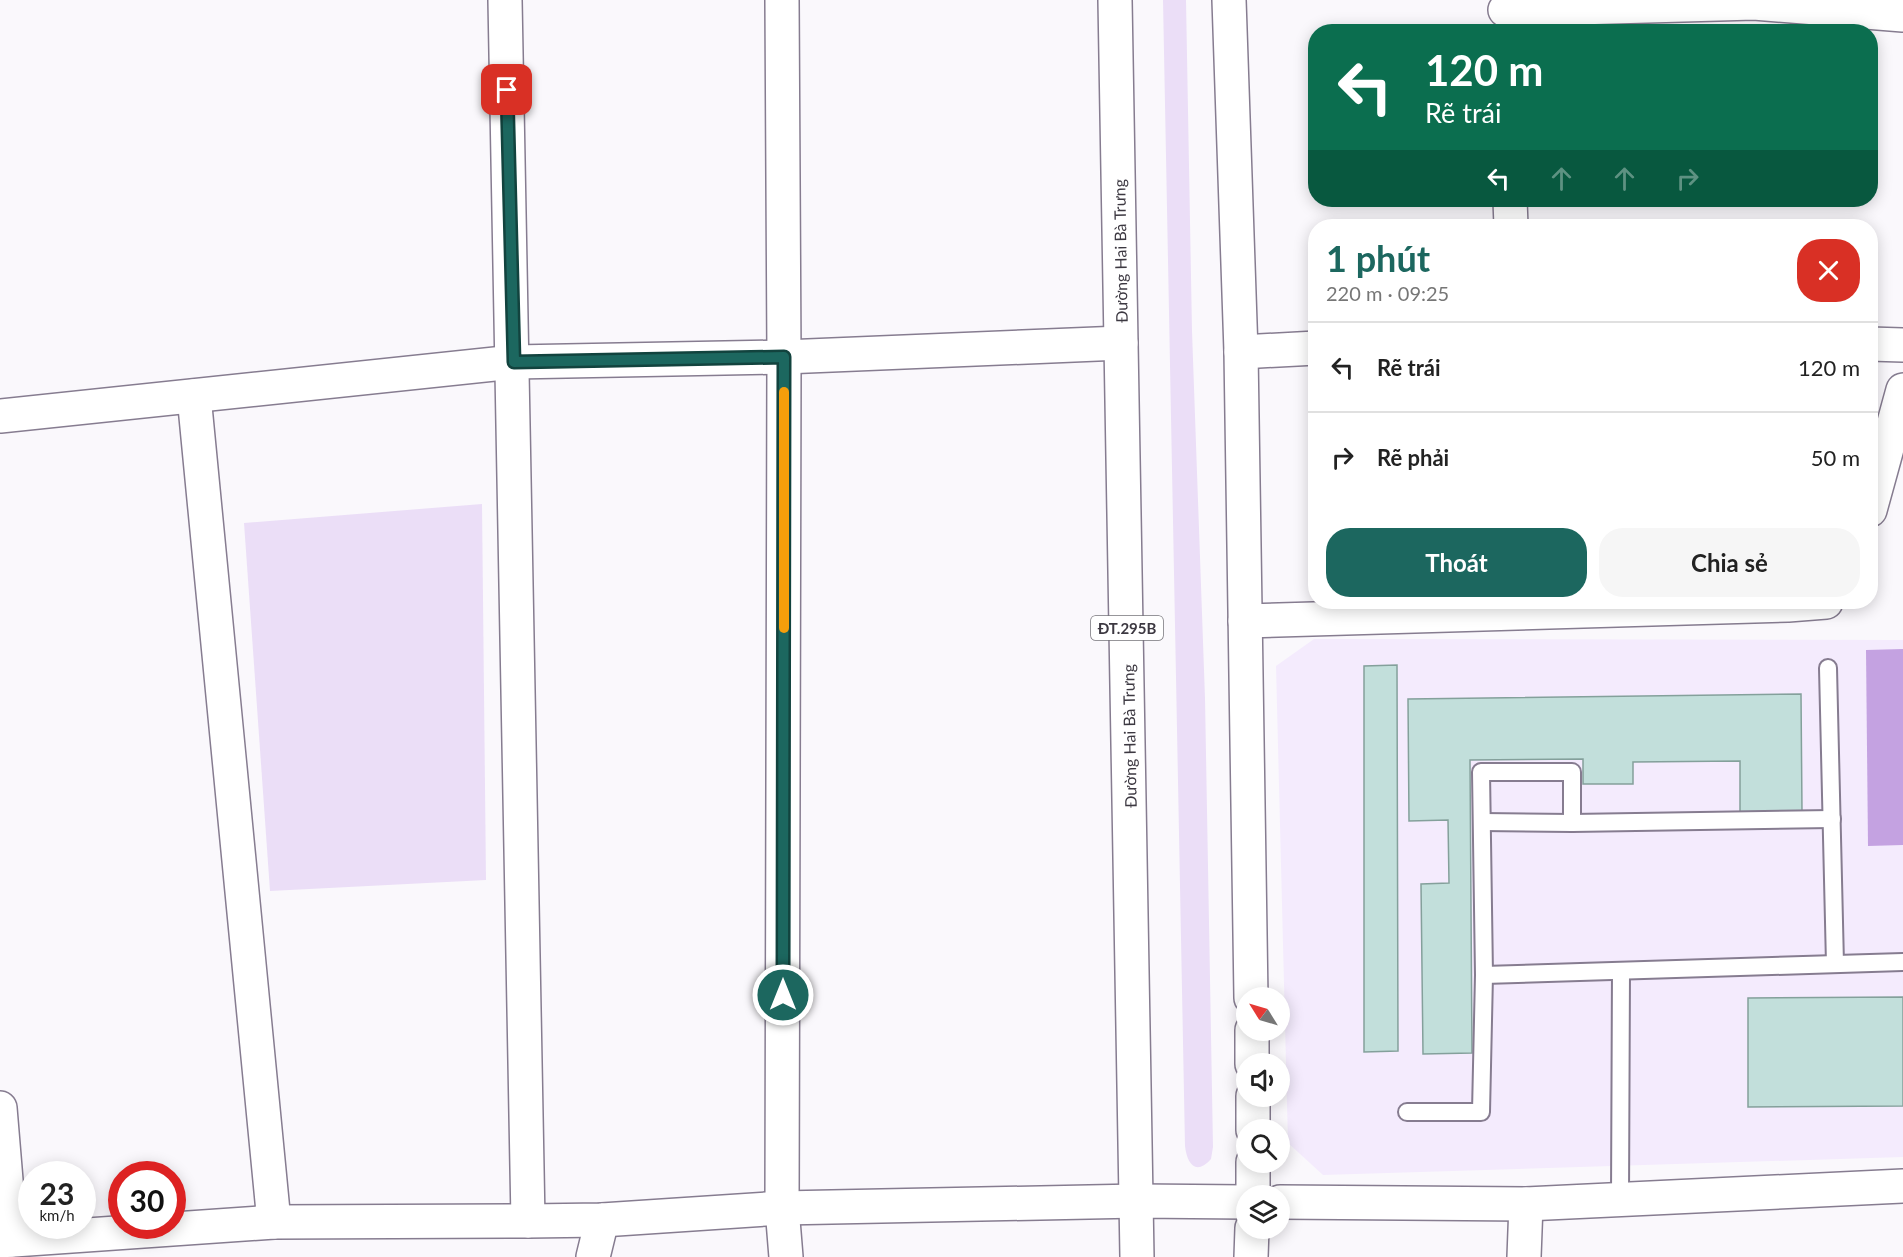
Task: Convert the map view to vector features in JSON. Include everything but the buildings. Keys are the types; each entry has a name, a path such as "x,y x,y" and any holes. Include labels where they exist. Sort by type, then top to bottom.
{"street":[{"path":"506,0 528,1221"},
{"path":"782,0 784,357 782,1208 786,1257"},
{"name":"Đường Hai Bà Trưng","path":"1115,0 1138,1201 1137,1257"},
{"path":"1229,0 1241,352 1251,987"},
{"path":"1505,14 1754,2 1903,15"},
{"path":"0,416 514,362 784,357 1121,343"},
{"path":"1878,344 1903,345"},
{"path":"1241,352 1308,348"},
{"path":"1878,481 1903,390"},
{"path":"194,396 274,1222"},
{"path":"1245,621 1652,609"},
{"path":"0,1108 5,1241 274,1222 602,1220 782,1208 1138,1201 1236,1202"},
{"path":"1290,1202 1526,1204 1903,1186"},
{"path":"1524,1257 1526,1204"},
{"path":"593,1257 602,1220"},
{"path":"1251,1257 1252,1239"}],"lane":[{"path":"1828,668 1835,964"},
{"path":"1407,1112 1481,1112 1484,975 1481,772 1572,772 1572,823"},
{"path":"1482,822 1832,819"},
{"path":"1484,975 1903,962"},
{"path":"1620,1199 1621,971"}],"shaded area":[{"path":"1163,0 1186,0 1192,331 1205,698 1213,1147 1211,1159 1201,1167 1190,1163 1185,1146"},
{"path":"482,504 486,880 270,891 244,523"},
{"path":"1314,639 1903,640 1903,1157 1323,1175 1290,1145 1290,1119 1287,1119 1287,1107 1290,1107 1290,1053 1286,1053 1285,1041 1290,1041 1290,987 1284,987 1276,666"},
{"path":"1903,649 1903,845 1868,846 1866,650"}],"slow traffic":[{"path":"784,392 784,628"}],"route":[{"path":"507,90 514,362 784,357 783,995"}]}
